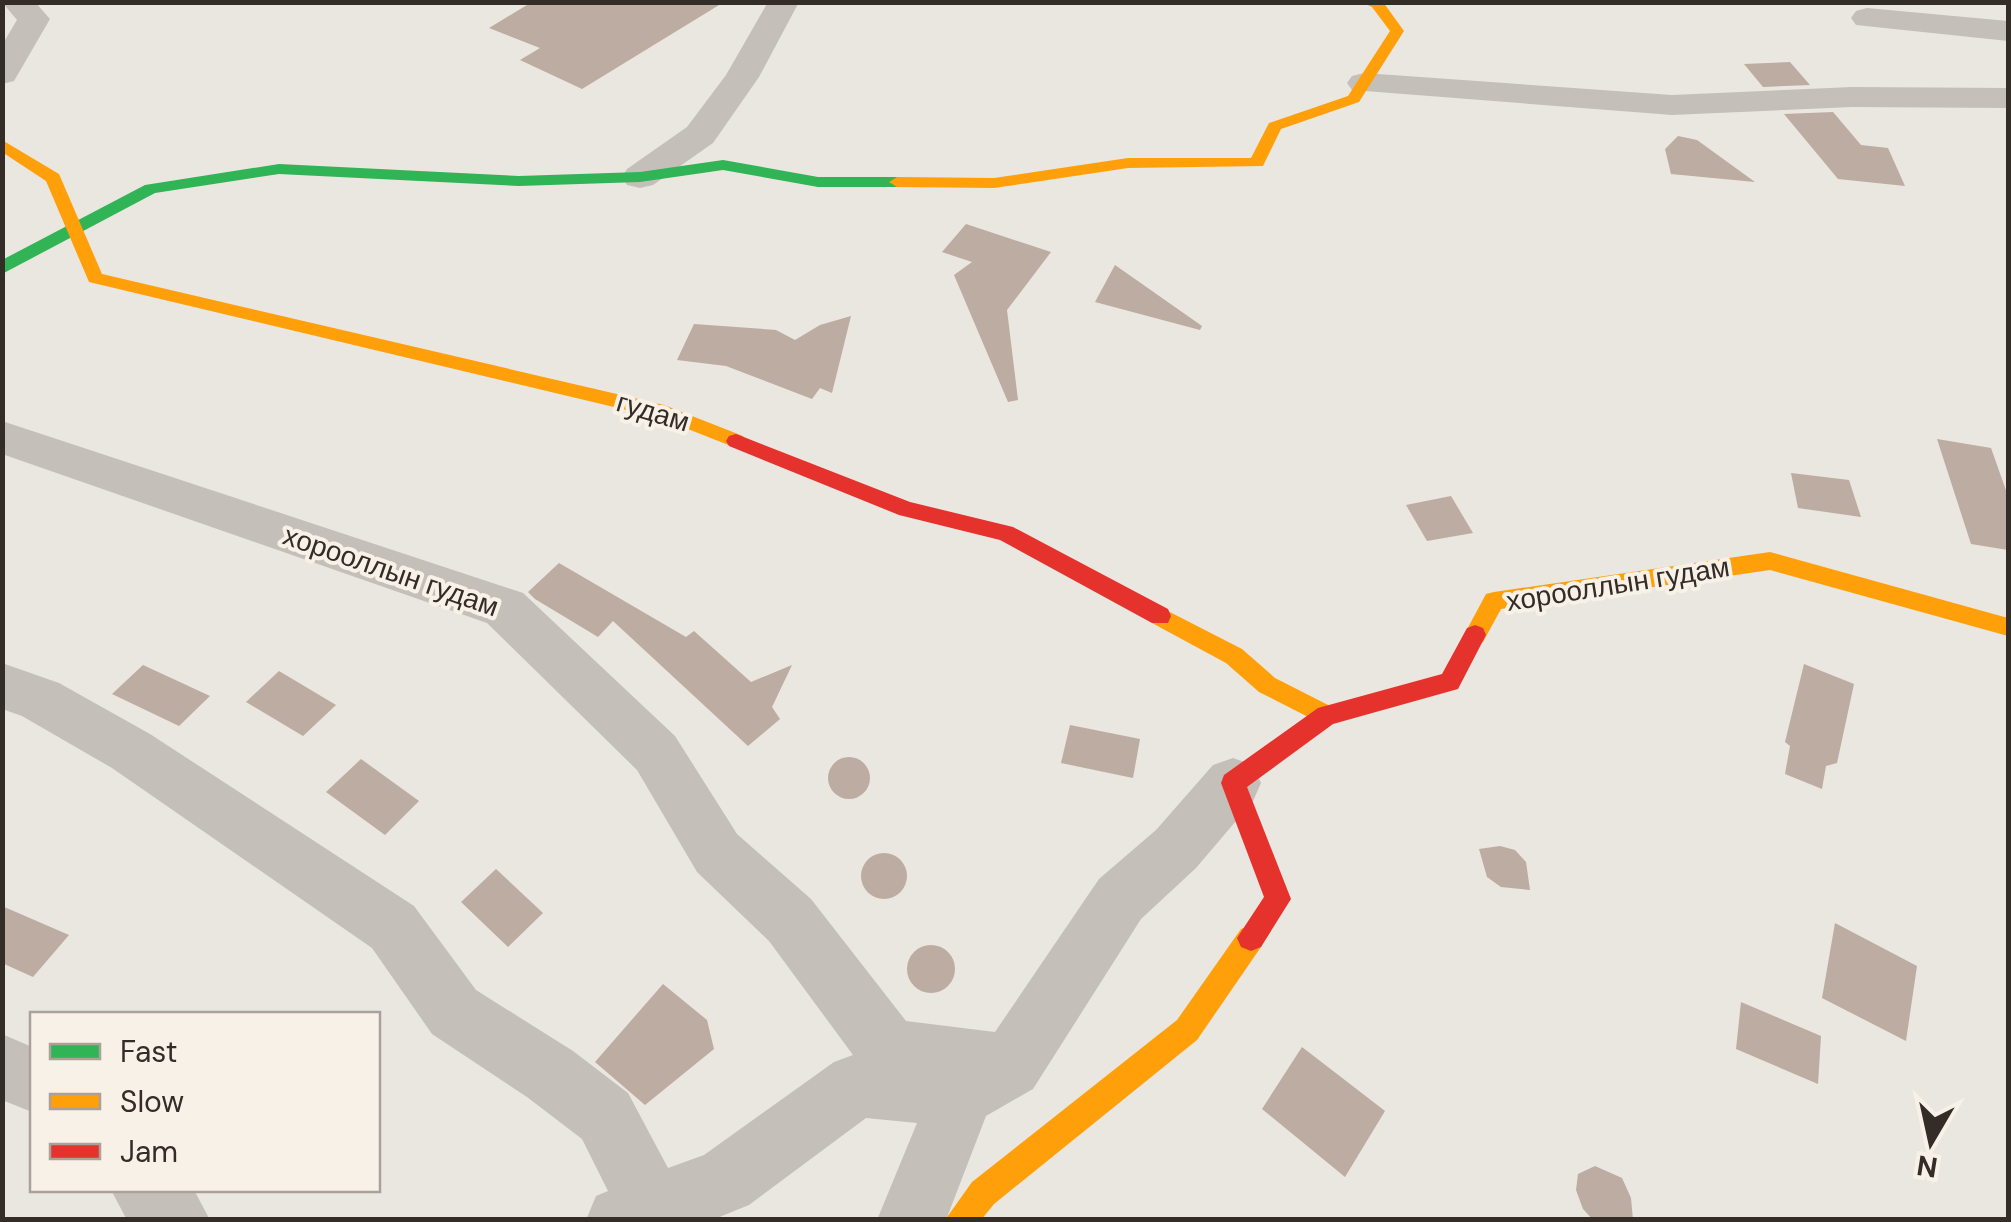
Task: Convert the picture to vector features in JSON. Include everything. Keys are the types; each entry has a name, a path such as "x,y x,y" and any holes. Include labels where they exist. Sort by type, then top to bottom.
{"street":[{"path":"2,74 34,19 17,2"},
{"path":"640,177 700,135 742,77 784,2"},
{"path":"2,268 150,189 279,169 482,180 640,177 723,165 818,182 994,184 1128,163 1257,163 1275,126 1354,99 1397,32 1377,4 1368,2"},
{"path":"1867,18 2008,32"},
{"path":"1364,83 1672,105 1852,97 2008,98"},
{"name":"гудам","path":"2,144 19,166 53,178 95,278 664,412 906,509 1006,533 1234,656 1268,685 1326,716"},
{"name":"хорооллын гудам","path":"2,438 506,608 656,753 718,854 790,920 889,1052 986,1080 1120,899 1176,850 1232,784 1326,716 1450,682 1494,600 1770,561 2008,627"},
{"path":"2,686 40,699 131,750 392,928 454,1012 550,1074 605,1116 636,1213 725,1182 857,1084 986,1080 911,1220"},
{"path":"960,1220 983,1193 1187,1030 1278,899 1232,784"},
{"path":"2,1066 30,1079"},
{"path":"147,1192 176,1220"}],"building":[{"path":"532,2 724,2 582,89 520,60 540,48 489,28"},
{"path":"1790,62 1810,85 1763,87 1744,64"},
{"path":"1833,112 1861,145 1888,148 1905,186 1838,179 1784,114"},
{"path":"1678,136 1697,140 1755,182 1671,174 1665,149"},
{"path":"966,224 1051,252 1007,310 1018,400 1008,402 954,275 972,262 942,252"},
{"path":"1115,265 1202,326 1200,330 1095,302"},
{"path":"851,316 832,393 820,388 812,399 726,366 677,360 694,324 776,330 795,340 820,325"},
{"path":"1937,439 1991,448 2008,496 2008,550 1971,544"},
{"path":"1791,473 1849,480 1861,517 1798,508"},
{"path":"1451,496 1473,533 1427,541 1406,505"},
{"path":"559,563 686,637 694,631 751,682 792,665 772,707 780,719 748,746 613,621 598,637 535,599 528,592"},
{"path":"1804,664 1854,684 1837,763 1826,766 1822,789 1785,774 1790,746 1785,742"},
{"path":"143,665 210,696 179,726 112,694"},
{"path":"279,671 336,705 303,736 246,702"},
{"path":"1070,725 1140,739 1133,778 1061,763"},
{"path":"849,757 864,763 870,778 864,793 849,799 834,793 828,778 834,763"},
{"path":"361,759 419,801 385,835 326,792"},
{"path":"1500,846 1515,850 1526,862 1530,890 1501,887 1487,877 1479,849"},
{"path":"884,853 900,860 907,876 900,892 884,899 868,892 861,876 868,860"},
{"path":"496,869 543,913 508,947 461,902"},
{"path":"2,906 69,935 33,977 2,963"},
{"path":"1835,923 1917,966 1906,1041 1822,998"},
{"path":"931,945 948,952 955,969 948,986 931,993 914,986 907,969 914,952"},
{"path":"663,984 707,1020 714,1049 645,1105 595,1062"},
{"path":"1741,1002 1821,1036 1818,1084 1736,1049"},
{"path":"1302,1047 1385,1111 1345,1177 1262,1109"},
{"path":"1595,1166 1622,1178 1631,1198 1633,1220 1593,1220 1583,1209 1576,1190 1578,1174"}],"traffic: fast":[{"path":"2,268 151,189 279,169 519,181 640,177 723,165 818,182 897,182"}],"traffic: slow":[{"path":"897,182 994,183 1128,163 1257,163 1275,126 1354,99 1397,31 1377,4 1368,2"},
{"path":"2,145 53,178 95,278 664,412 736,441"},
{"path":"1475,635 1494,601 1770,561 2008,627"},
{"path":"1160,616 1234,656 1267,685 1326,715"},
{"path":"960,1220 983,1193 1187,1030 1251,938"}],"traffic: jam":[{"path":"736,441 906,509 1005,533 1160,616"},
{"path":"1251,938 1278,899 1233,783 1326,715 1450,682 1475,635"}]}
